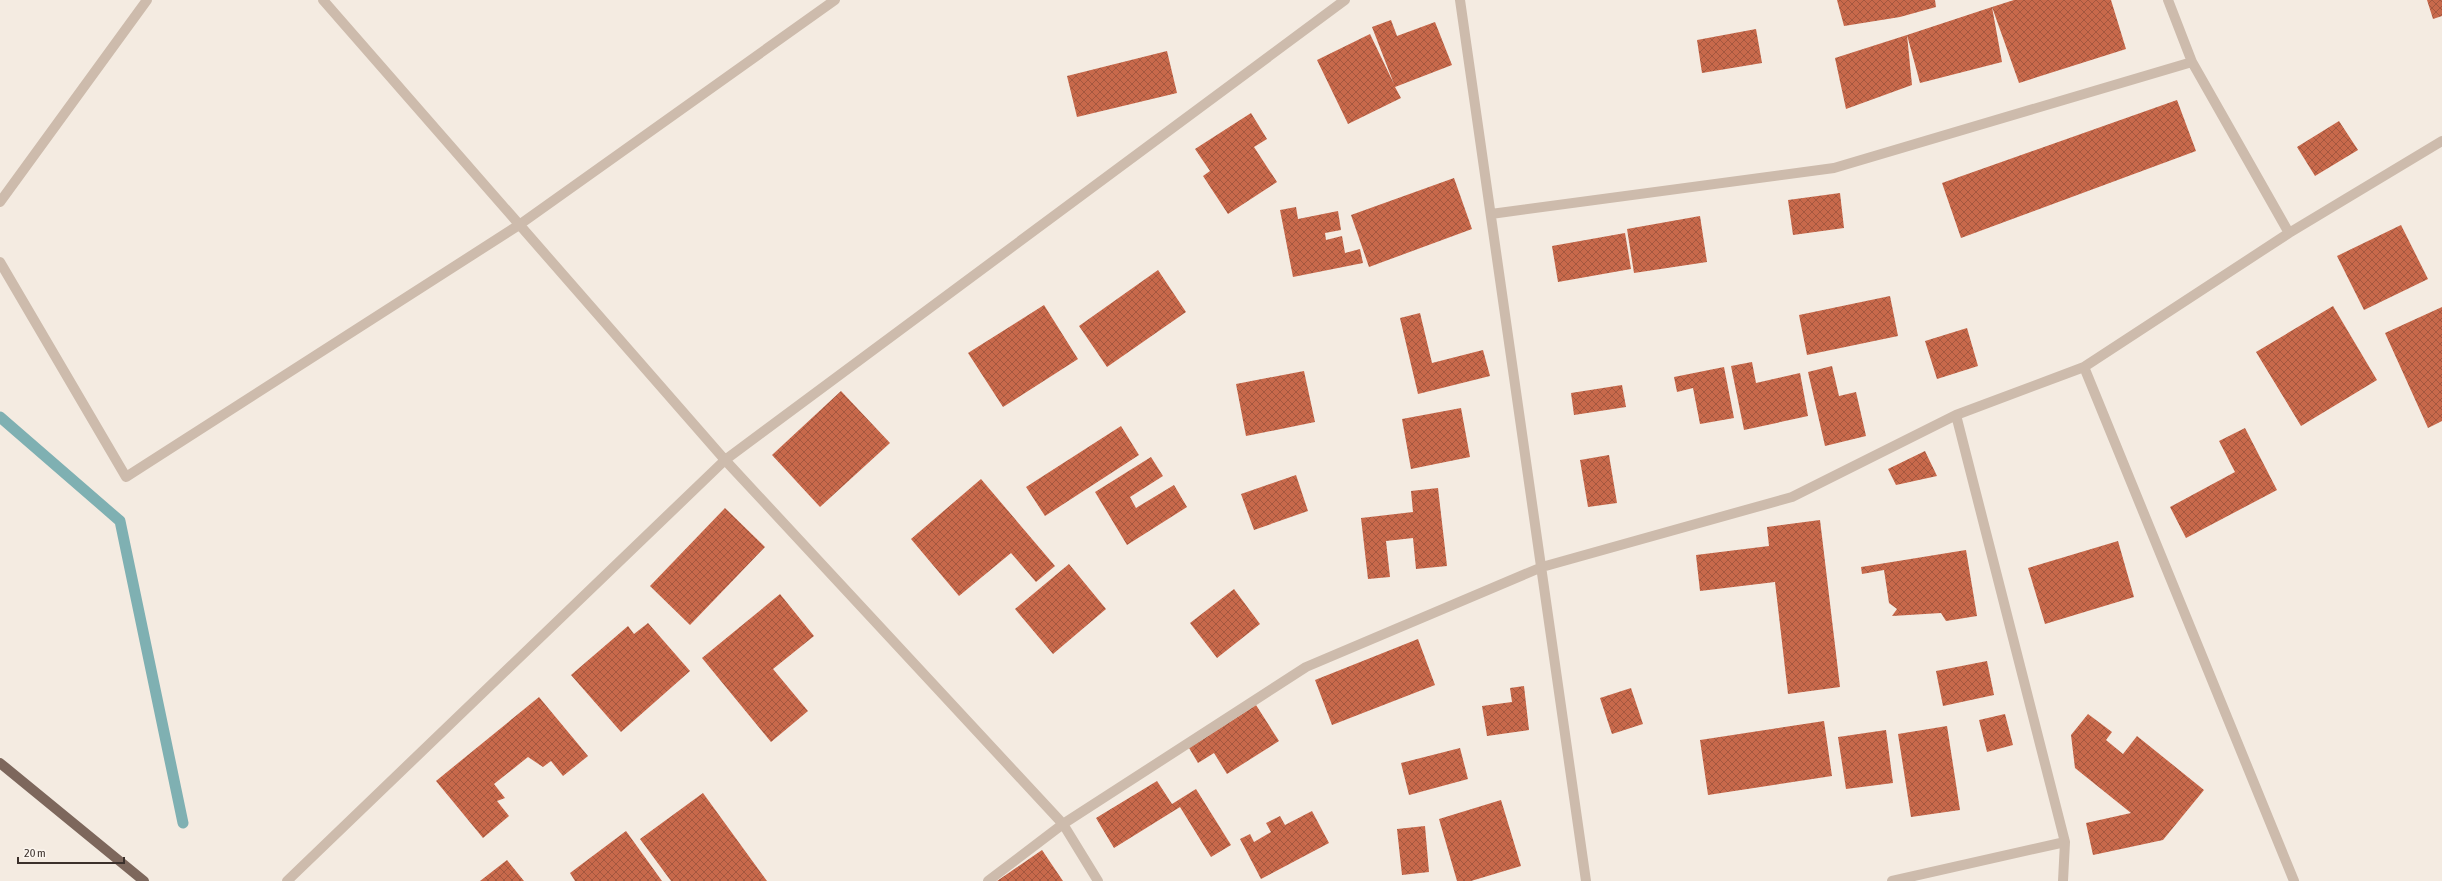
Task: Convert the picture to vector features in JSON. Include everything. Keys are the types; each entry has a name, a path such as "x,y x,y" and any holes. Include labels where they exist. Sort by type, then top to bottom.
{"main road":[{"path":"0,763 144,881"},
{"path":"130,871 139,881"}],"street":[{"path":"0,202 147,0"},
{"path":"323,0 725,460 1063,824 1098,881"},
{"path":"0,262 126,477 519,225 835,0"},
{"path":"286,881 725,460 1344,0"},
{"path":"1460,0 1586,881"},
{"path":"2168,0 2192,62 2289,233"},
{"path":"1491,214 1834,168 2192,62"},
{"path":"988,881 1063,824 1306,667 1542,567 1792,497 1956,415 2084,367 2289,233 2442,141"},
{"path":"2084,367 2225,707 2294,881"},
{"path":"1956,415 2065,842 2063,881"},
{"path":"1892,881 2065,842"}],"building":[{"path":"1837,0 1935,0 1936,7 1900,17 1844,26"},
{"path":"2014,0 2111,0 2126,49 2019,83 1992,7"},
{"path":"2427,0 2442,0 2442,16 2433,19"},
{"path":"1992,7 2002,62 1920,83 1907,35"},
{"path":"1391,20 1397,36 1435,22 1452,65 1395,87 1401,98 1348,124 1317,60 1370,34 1394,84 1372,27"},
{"path":"1756,29 1762,63 1702,73 1697,40"},
{"path":"1907,35 1912,85 1846,109 1835,58"},
{"path":"1167,51 1177,93 1077,117 1067,76"},
{"path":"2177,100 2196,151 1961,238 1942,183"},
{"path":"1251,113 1267,139 1254,147 1277,182 1228,214 1203,176 1210,171 1195,149"},
{"path":"2339,121 2358,150 2315,176 2297,147"},
{"path":"1454,178 1472,229 1369,267 1351,215"},
{"path":"1840,193 1844,228 1793,235 1788,200"},
{"path":"1296,207 1298,219 1338,211 1341,230 1325,233 1326,240 1342,236 1345,253 1360,249 1363,263 1293,277 1280,210"},
{"path":"1700,216 1707,262 1634,273 1627,229"},
{"path":"2401,225 2428,279 2364,310 2337,256"},
{"path":"1625,233 1631,269 1558,282 1552,246"},
{"path":"1158,270 1186,312 1107,367 1079,326"},
{"path":"1890,296 1898,336 1807,355 1799,315"},
{"path":"1044,305 1078,359 1003,407 968,353"},
{"path":"2333,306 2377,380 2301,426 2256,352"},
{"path":"2442,307 2442,421 2428,428 2385,333"},
{"path":"1420,313 1432,363 1483,350 1490,376 1418,394 1400,318"},
{"path":"1967,328 1978,366 1937,379 1925,341"},
{"path":"1752,362 1756,383 1800,373 1808,416 1744,430 1731,366"},
{"path":"1832,366 1839,396 1856,392 1866,436 1825,446 1808,372"},
{"path":"1724,367 1734,418 1700,424 1693,388 1677,392 1674,377"},
{"path":"1304,371 1315,422 1246,436 1236,384"},
{"path":"1622,385 1626,407 1574,415 1571,393"},
{"path":"841,391 890,443 820,507 772,455"},
{"path":"1461,408 1470,457 1411,469 1402,419"},
{"path":"1121,426 1139,455 1045,516 1026,487"},
{"path":"2245,428 2277,490 2186,538 2170,507 2235,472 2219,441"},
{"path":"1925,451 1937,476 1896,485 1888,469"},
{"path":"1609,455 1617,503 1588,507 1580,460"},
{"path":"1151,457 1163,476 1130,497 1136,508 1174,485 1187,507 1127,545 1095,492"},
{"path":"1296,475 1308,511 1254,530 1241,494"},
{"path":"981,479 1055,566 1036,582 1011,553 959,596 911,539"},
{"path":"1438,488 1447,566 1416,569 1413,538 1386,541 1390,577 1368,579 1361,518 1413,512 1411,491"},
{"path":"725,508 765,547 690,625 650,586"},
{"path":"1820,520 1840,687 1788,694 1775,582 1700,591 1696,555 1769,546 1767,527"},
{"path":"2118,541 2134,597 2045,624 2028,568"},
{"path":"1966,550 1977,616 1946,621 1941,613 1892,616 1897,609 1889,603 1884,570 1862,574 1861,567"},
{"path":"1069,564 1106,609 1053,654 1015,609"},
{"path":"1234,589 1260,624 1217,658 1190,623"},
{"path":"780,594 814,636 773,669 808,711 771,742 702,658"},
{"path":"648,623 690,671 621,732 571,675 628,626 634,634"},
{"path":"1418,639 1435,685 1332,725 1315,680"},
{"path":"1987,661 1994,695 1943,706 1936,671"},
{"path":"1524,686 1529,730 1487,736 1482,706 1512,702 1510,688"},
{"path":"1631,688 1643,724 1612,734 1600,698"},
{"path":"539,697 588,756 563,776 551,761 543,767 528,757 494,784 505,798 497,801 509,816 483,838 436,781"},
{"path":"1256,705 1279,741 1227,774 1214,753 1198,763 1189,748"},
{"path":"2005,714 2013,745 1987,752 1979,720"},
{"path":"2088,714 2112,732 2106,740 2123,754 2137,736 2204,790 2163,840 2093,855 2086,823 2131,813 2075,768 2071,735"},
{"path":"1824,721 1832,776 1708,795 1700,740"},
{"path":"1947,726 1960,810 1911,817 1898,734"},
{"path":"1886,730 1893,783 1846,789 1838,737"},
{"path":"1460,748 1468,779 1409,795 1401,763"},
{"path":"1157,781 1172,804 1196,789 1231,845 1211,857 1180,807 1114,848 1096,818"},
{"path":"703,793 767,881 671,881 640,839"},
{"path":"1501,800 1521,866 1471,881 1457,881 1439,819"},
{"path":"1312,811 1329,843 1261,879 1240,839 1250,834 1254,842 1271,832 1266,823 1280,816 1285,825"},
{"path":"1425,826 1429,872 1402,875 1397,829"},
{"path":"626,831 662,881 575,881 570,873"},
{"path":"1042,850 1063,881 997,881"},
{"path":"507,860 524,881 480,881"}],"waterway":[{"path":"0,417 120,521 183,823"}]}
